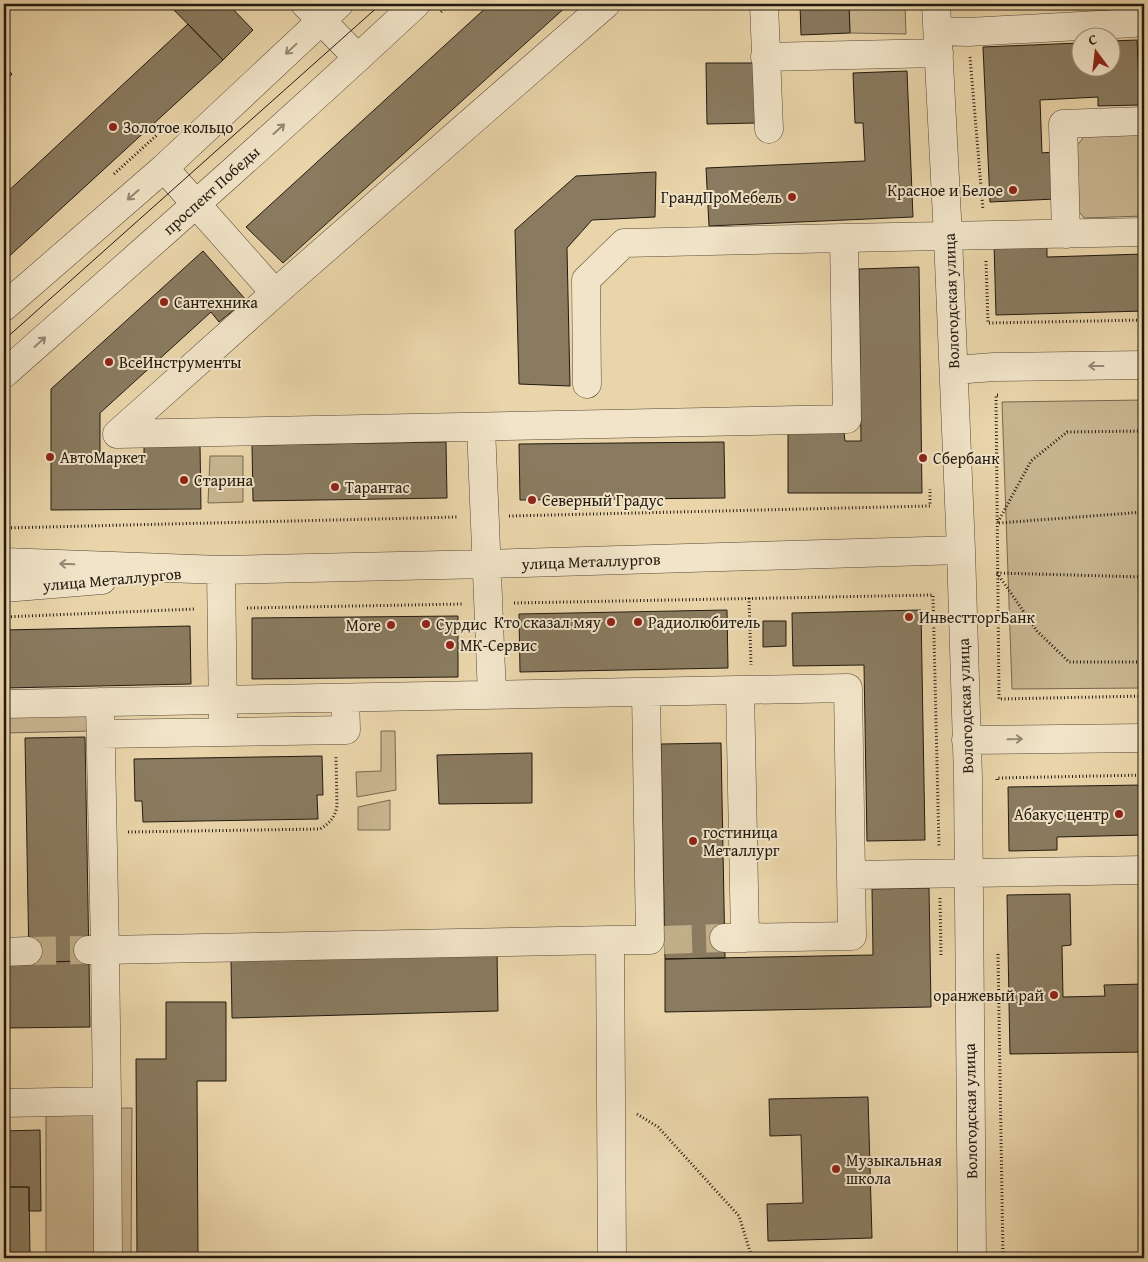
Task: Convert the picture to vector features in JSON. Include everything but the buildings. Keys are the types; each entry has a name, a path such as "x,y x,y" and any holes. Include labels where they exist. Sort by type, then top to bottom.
{"street":[{"name":"проспект Победы","path":"4,374 196,204 416,4"},
{"path":"606,4 275,293 117,434 847,419 844,238"},
{"path":"764,4 769,129"},
{"name":"Вологодская улица","path":"936,4 961,550 966,740 972,1258"},
{"path":"766,57 938,42 968,32 1134,23 1133,4"},
{"path":"4,307 164,168 322,9 358,58"},
{"path":"1066,234 1063,124 1144,121"},
{"path":"164,168 275,293"},
{"path":"587,384 586,280 624,243 1144,232"},
{"path":"954,370 994,366 1144,365"},
{"path":"481,427 492,695"},
{"name":"улица Металлургов","path":"4,562 220,570 961,550"},
{"path":"220,570 223,732"},
{"name":"улица Металлургов","path":"4,588 220,570"},
{"path":"4,704 848,688 852,936 735,938 746,690"},
{"path":"97,950 657,940 646,692"},
{"path":"101,734 346,730 346,698"},
{"path":"100,702 102,832 97,950 107,1101 108,1258"},
{"path":"966,740 1144,738"},
{"path":"851,875 1144,870"},
{"path":"610,940 612,1258"},
{"path":"4,1103 107,1101"}],"path":[{"path":"968,32 985,236 988,323 1144,320"},
{"path":"107,180 173,120"},
{"path":"1006,395 996,395 998,699 1144,696"},
{"path":"998,523 1031,461 1067,432 1144,430"},
{"path":"4,528 930,506 930,487"},
{"path":"998,523 1144,512"},
{"path":"996,573 1144,577"},
{"path":"996,573 1037,631 1069,662 1144,662"},
{"path":"933,595 941,963"},
{"path":"746,690 749,598"},
{"path":"102,832 320,829 332,820 337,806 336,730"},
{"path":"997,787 996,778 1144,775"},
{"path":"998,952 1003,1258"},
{"path":"611,1098 658,1127 739,1216 752,1258"}],"shaded area":[{"path":"849,4 905,4 906,34 850,33"},
{"path":"1137,53 1144,53 1144,105 1140,105"},
{"path":"1144,132 1144,216 1084,218 1074,205 1073,151 1086,134"},
{"path":"1144,400 1144,688 1012,689 1002,402"},
{"path":"210,456 243,456 243,502 208,503"},
{"path":"94,709 93,731 4,733 4,712"},
{"path":"381,731 395,731 396,790 357,797 356,772 381,771"},
{"path":"390,800 390,830 358,830 358,807"},
{"path":"132,1108 131,1258 46,1258 46,1109"}],"tunnel":[{"path":"664,940 724,938"},
{"path":"28,951 88,950"}],"tram line":[{"path":"4,340 381,4"}],"place":[{"name":"Золотое кольцо","path":"113,127"},
{"name":"Красное и Белое","path":"1013,190"},
{"name":"ГрандПроМебель","path":"792,197"},
{"name":"Сантехника","path":"164,302"},
{"name":"ВсеИнструменты","path":"109,362"},
{"name":"АвтоМаркет","path":"50,457"},
{"name":"Сбербанк","path":"923,458"},
{"name":"Старина","path":"184,480"},
{"name":"Тарантас","path":"335,487"},
{"name":"Северный Градус","path":"532,500"},
{"name":"ИнвестторгБанк","path":"909,617"},
{"name":"Кто сказал мяу","path":"611,622"},
{"name":"Радиолюбитель","path":"638,622"},
{"name":"Сурдис","path":"426,624"},
{"name":"More","path":"391,625"},
{"name":"МК-Сервис","path":"450,645"},
{"name":"Абакус центр","path":"1119,814"},
{"name":"гостиница Металлург","path":"693,841"},
{"name":"оранжевый рай","path":"1054,995"},
{"name":"Музыкальная школа","path":"836,1169"}]}
